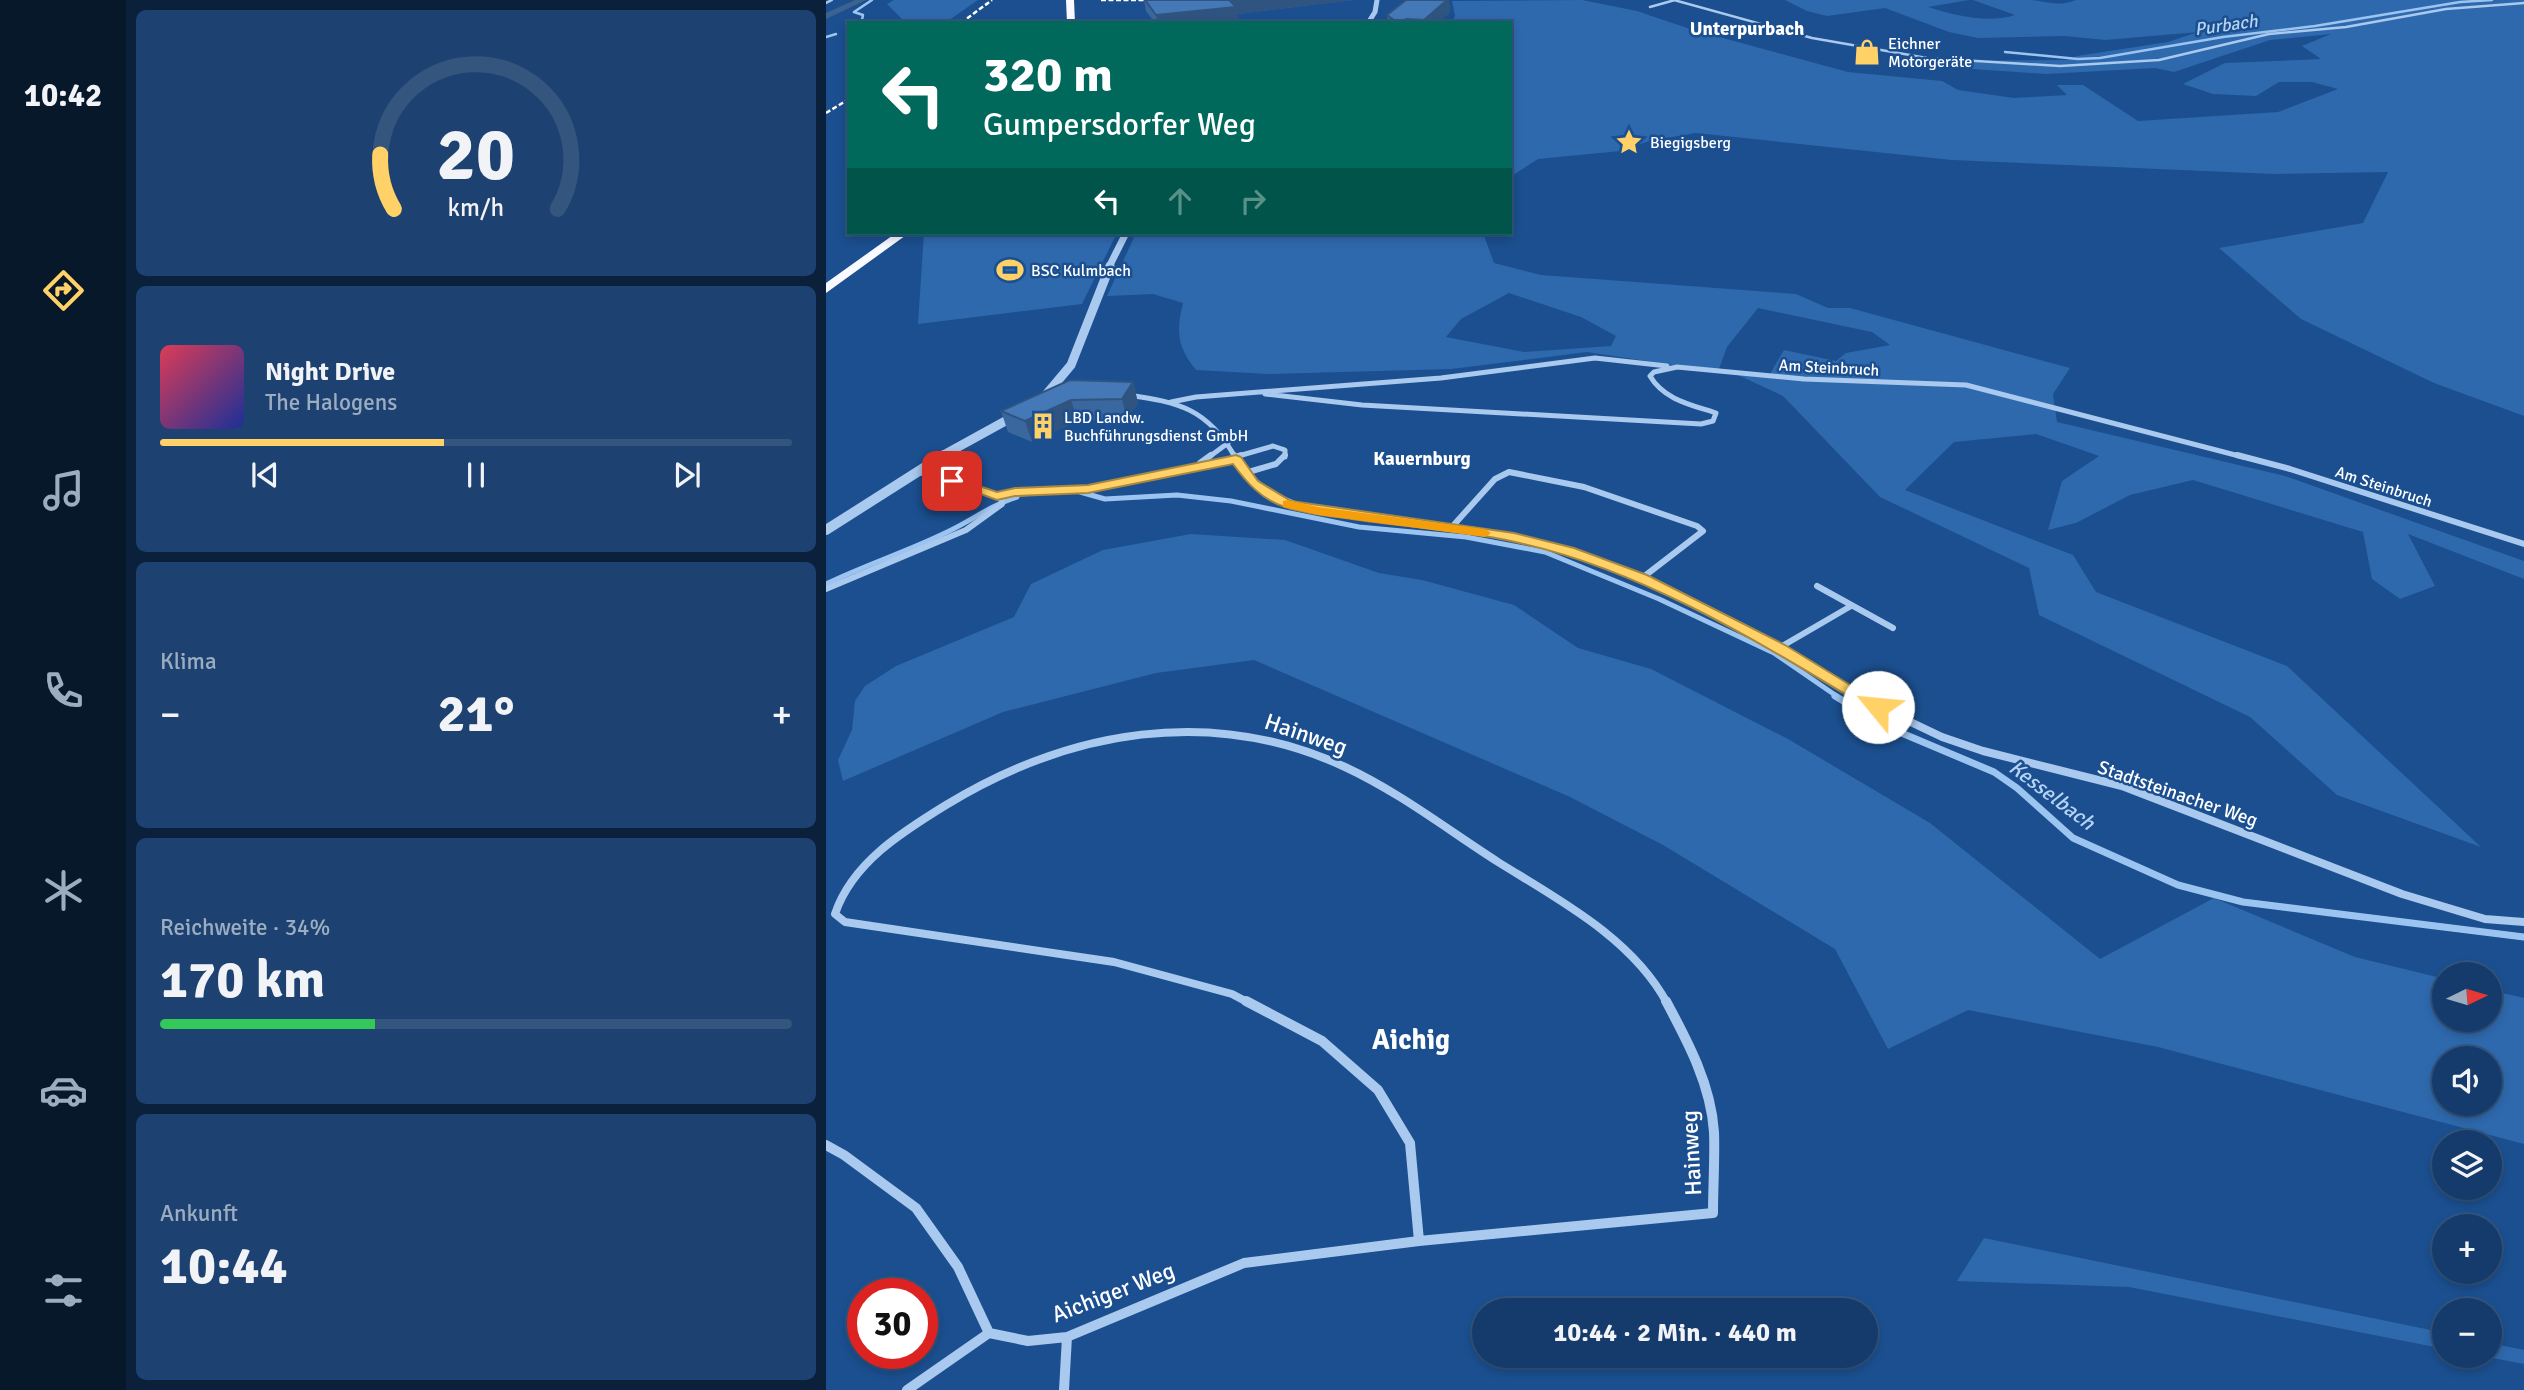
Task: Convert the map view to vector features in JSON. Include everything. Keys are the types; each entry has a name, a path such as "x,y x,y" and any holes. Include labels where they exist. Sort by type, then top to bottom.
{"highway":[{"path":"1070,1 1071,21"},
{"path":"826,289 900,235"}],"street":[{"path":"826,3 832,0"},
{"path":"1369,21 1376,12 1377,0"},
{"path":"1650,7 1674,0 1812,38 1940,60 2001,65 2068,66 2140,62 2181,56 2269,34 2346,27 2446,9 2524,3"},
{"path":"826,530 915,471 1031,406 1053,389 1072,368 1094,300 1125,235"},
{"name":"Am Steinbruch","path":"1265,394 1441,378 1595,358 1804,379 1966,385 2290,469 2524,544"},
{"path":"1170,402 1196,397 1265,394 1376,406 1677,423 1713,421 1716,414 1665,393 1654,385 1650,376 1654,372 1677,367"},
{"path":"1053,389 1065,389"},
{"path":"1114,393 1170,402 1213,425 1228,443 1198,465"},
{"name":"Stadtsteinacher Weg","path":"1228,443 1245,472 1262,491 1287,504 1318,511 1514,537 1569,551 1642,578 1779,648 1856,695 1942,737 2018,761 2122,786 2402,894 2485,919 2524,922"},
{"path":"826,589 965,530 995,511 1000,499 1015,492 1088,489 1236,458 1273,446 1285,450 1285,458 1276,464 1245,472"},
{"path":"915,471 1000,499"},
{"path":"1451,528 1495,479 1509,472 1612,495 1697,526 1703,531 1642,578"},
{"path":"1817,586 1892,628"},
{"path":"1779,648 1851,606"},
{"name":"Hainweg","path":"1196,730 1250,735 1284,742 1328,758 1365,777 1421,812 1581,914 1642,966 1664,997 1687,1039 1704,1080 1714,1130 1713,1213 1419,1241 1410,1143 1378,1090 1322,1041 1232,994 1114,962 845,922 835,914 838,901 850,880 907,830 983,784 1044,759 1143,733 1196,730"},
{"path":"826,1144 916,1208 958,1267 989,1333 907,1390"},
{"name":"Aichiger Weg","path":"989,1333 1028,1341 1067,1337 1244,1263 1419,1241"},
{"path":"1064,1390 1067,1337"}],"shaded area":[{"path":"894,0 978,0 948,21 904,21 887,4"},
{"path":"1582,0 1637,11 1690,29 1848,72 1942,81 1958,90 2014,98 2067,95 2057,85 2083,85 2138,121 2278,112 2338,89 2312,82 2279,82 2256,96 2213,94 2183,84 2225,63 2321,59 2302,46 2331,34 2270,40 2174,72 2155,68 2046,74 1929,66 1929,61 2067,60 2077,56 2168,42 2198,32 2105,40 2065,36 1978,38 1949,32 1885,8 1827,16 1807,11 1785,0 1969,0 1928,7 1960,15 1994,19 2015,15 1973,0 2031,0 2059,4 2076,0 2524,0 2524,416 2434,383 2301,319 2219,248 2363,223 2388,172 2274,174 1952,160 1696,133 1649,141 1620,151 1538,159 1512,176 1512,21 1453,21 1455,16 1452,1"},
{"name":"BSC Kulmbach","path":"924,235 1116,235 1082,304 918,324"},
{"path":"1135,235 1484,235 1494,263 1541,275 1796,294 1828,308 1850,308 2070,368 2053,394 2057,422 2285,476 2524,561 2524,579 2408,534 2435,586 2400,599 2372,579 2363,532 2193,480 2130,495 2076,523 2048,530 2062,481 2099,456 2036,434 1954,442 1905,490 2073,555 2096,592 2287,666 2481,847 2337,795 2250,717 2039,615 2029,568 1880,497 1783,396 1738,375 1587,352 1451,369 1268,374 1196,370 1185,354 1180,338 1179,322 1183,303 1153,294 1107,296","holes":["1509,293 1581,317 1616,336 1611,346 1524,352 1446,337 1461,319","1758,308 1872,332 1890,345 1846,353 1836,361 1784,350 1770,374 1719,369 1727,347"]},
{"path":"1191,534 1285,540 1379,573 1422,580 1514,605 1578,648 1651,669 1788,739 1930,823 2100,959 2214,898 2355,957 2432,976 2432,1032 2502,1032 2502,993 2524,998 2524,1144 2502,1138 2502,1130 2471,1130 2158,1047 1968,1010 1888,1049 1835,949 1663,845 1570,797 1254,660 1156,673 1003,712 843,781 838,760 852,730 855,701 865,686 896,666 1014,617 1031,584 1103,550"},
{"path":"1984,1238 2432,1330 2432,1346 2129,1287 1957,1281"},
{"path":"2502,1345 2524,1350 2524,1364 2502,1360"}],"building":[{"path":"1145,0 1244,0 1231,2 1236,7 1156,15"},
{"path":"1406,0 1447,0 1424,20 1395,21 1387,15"},
{"path":"1070,380 1133,382 1122,399 1071,400 1025,421 1001,411"}],"waterway":[{"path":"826,16 862,0"},
{"path":"862,20 863,15 854,12 872,0"},
{"name":"Purbach","path":"2005,52 2078,59 2100,58 2223,37 2315,26 2460,2 2492,0"},
{"path":"826,37 836,34"},
{"name":"Kesselbach","path":"1080,492 1105,499 1177,495 1231,501 1359,527 1466,537 1545,552 1659,599 1774,653 1838,697"},
{"name":"Kesselbach","path":"826,584 930,540 998,504 1017,497"},
{"name":"Kesselbach","path":"1835,696 1885,726 1994,772 2017,788 2073,838 2178,885 2243,902 2524,937"}],"railway":[{"path":"964,21 992,0"},
{"path":"1101,0 1171,0"},
{"path":"826,113 847,100"}],"slow traffic":[{"path":"1288,504 1318,511 1485,533"}],"place":[{"name":"Eichner Motorgeräte","path":"1867,52"},
{"name":"Biegigsberg","path":"1629,142"},
{"name":"BSC Kulmbach","path":"1010,270"},
{"name":"LBD Landw. Buchführungsdienst GmbH","path":"1043,426"}],"district":[{"name":"Unterpurbach","path":"1747,28"},
{"name":"Kauernburg","path":"1422,458"},
{"name":"Aichig","path":"1411,1039"}],"route":[{"path":"952,481 997,496 1015,492 1088,489 1236,459 1262,491 1287,504 1318,511 1514,537 1569,551 1642,578 1779,648 1878,707"}]}
